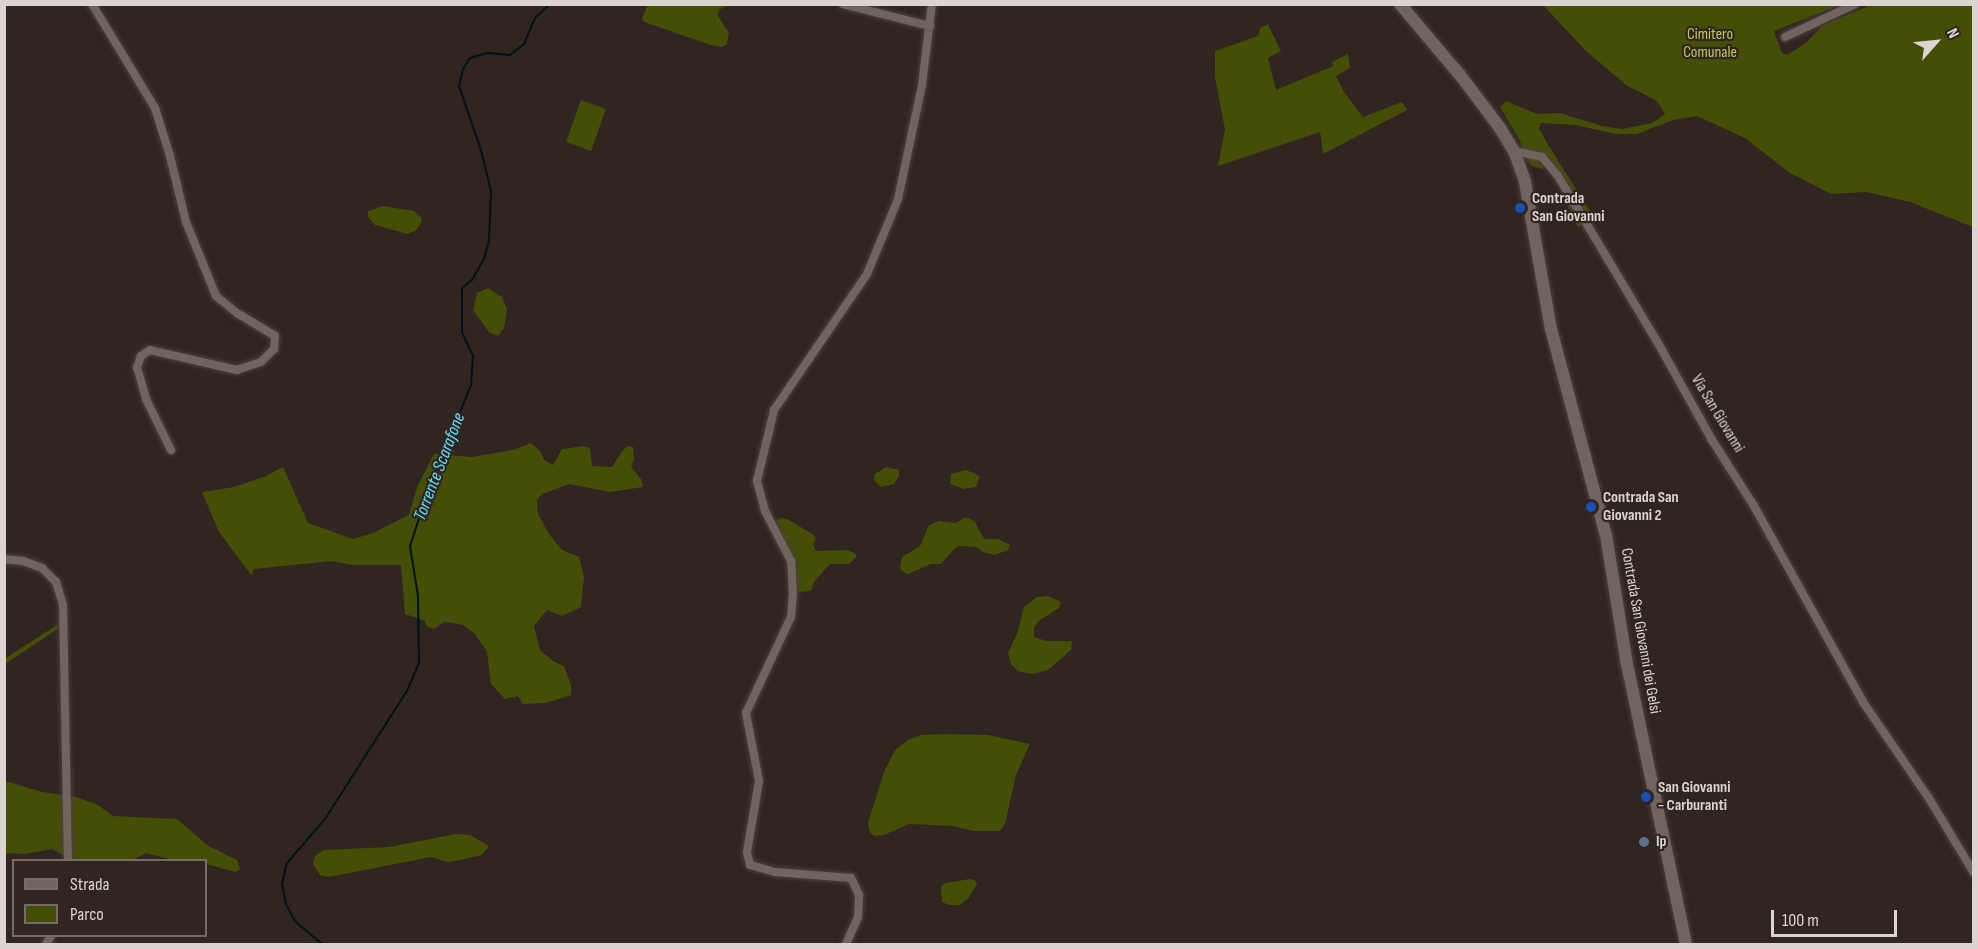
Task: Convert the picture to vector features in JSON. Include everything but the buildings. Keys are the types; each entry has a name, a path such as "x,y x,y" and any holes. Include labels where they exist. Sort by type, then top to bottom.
{"main road":[{"path":"1400,4 1467,83 1514,151"},
{"name":"Contrada San Giovanni dei Gelsi","path":"1514,151 1525,182 1535,227 1551,329 1606,535 1627,664 1686,945"}],"street":[{"path":"92,4 155,108 170,156 186,222 216,296 237,313 275,336 274,349 261,363 237,369 150,350 141,356 137,367 146,399 171,450"},
{"path":"843,4 930,26"},
{"path":"846,945 858,917 859,895 851,878 775,872 750,865 747,852 759,781 746,712 791,617 793,595 791,561 765,511 757,481 774,410 867,274 898,199 922,85 932,4"},
{"path":"1785,37 1855,4"},
{"name":"Via San Giovanni","path":"1514,151 1542,157 1558,176 1658,343 1683,392 1754,506 1863,702 1936,809 1974,873"},
{"path":"4,559 23,561 42,568 56,582 63,605 68,859"}],"green space":[{"path":"648,5 727,5 719,10 718,16 729,33 727,44 722,47 711,45 644,22 642,18"},
{"name":"Cimitero Comunale","path":"1543,5 1840,5 1774,31 1782,53 1787,55 1806,43 1823,25 1871,5 1973,5 1973,227 1910,202 1866,192 1831,194 1790,173 1745,138 1697,116 1673,120 1637,134 1616,134 1575,125 1541,123 1539,128 1547,143 1590,211 1590,217 1579,227 1570,218 1570,210 1561,194 1562,178 1552,164 1541,169 1530,165 1519,139 1500,107 1506,101 1537,114 1560,113 1602,126 1622,129 1652,123 1665,114 1657,101 1626,85 1585,50"},
{"path":"1268,24 1281,51 1268,58 1276,90 1333,66 1332,62 1348,54 1350,68 1336,76 1344,92 1363,117 1402,102 1407,110 1323,154 1320,132 1218,166 1225,130 1215,77 1215,51 1258,36 1260,28"},
{"path":"581,100 606,109 591,151 566,142"},
{"path":"383,206 414,211 422,218 420,225 408,234 375,225 368,217 368,211"},
{"path":"488,288 502,297 507,309 504,328 498,336 489,332 473,310 477,293"},
{"path":"531,443 541,452 544,460 553,465 562,449 584,446 590,448 592,466 612,467 623,450 628,446 633,447 634,459 631,467 641,479 643,487 610,492 569,484 542,494 537,500 538,514 549,534 562,550 579,557 584,577 581,607 562,616 547,610 534,626 540,650 553,661 564,666 571,685 571,695 546,703 523,704 518,696 505,699 491,684 487,652 475,634 463,625 445,622 434,629 426,626 425,621 405,614 401,565 351,565 333,561 253,569 252,576 219,532 202,492 234,487 266,476 283,467 308,523 353,539 373,533 409,515 417,487 434,454 472,457 513,450"},
{"path":"886,467 899,470 899,476 894,484 881,487 874,480 875,474"},
{"path":"966,470 980,476 976,487 963,489 950,484 951,474"},
{"path":"781,518 787,519 814,535 816,539 813,544 816,551 848,550 856,554 856,557 849,564 830,564 814,582 811,591 796,592 793,558 776,521"},
{"path":"964,518 970,518 975,522 984,539 998,539 1010,545 1008,550 994,555 976,547 960,546 955,548 941,564 931,564 908,574 903,572 900,567 902,557 920,546 929,525 939,521 956,523"},
{"path":"1048,596 1061,602 1059,608 1040,620 1034,627 1034,637 1046,641 1072,641 1071,650 1048,670 1032,674 1018,671 1011,664 1008,653 1017,634 1024,607 1037,597"},
{"path":"60,623 59,628 5,664 4,659"},
{"path":"921,735 988,735 1030,744 1016,775 1005,824 1000,831 973,831 954,826 909,824 884,835 875,836 870,833 868,823 884,772 895,750 908,740"},
{"path":"5,781 42,792 77,797 98,805 113,816 177,819 207,845 237,860 240,869 236,872 207,864 207,859 169,859 146,853 135,859 66,859 52,849 25,854 5,853"},
{"path":"456,834 470,835 489,846 482,855 460,860 448,862 431,857 329,877 320,875 313,864 315,856 324,850 389,847"},
{"path":"975,880 977,884 968,899 959,905 942,902 941,887 945,883"}],"waterway":[{"name":"Torrente Scarafone","path":"322,944 295,921 286,904 282,884 287,863 325,819 407,691 419,663 418,596 410,546 427,494 471,385 473,356 462,332 462,288 472,280 484,259 489,240 491,191 481,150 459,86 463,69 470,58 488,53 510,55 524,44 535,18 550,4"}],"place":[{"name":"Contrada San Giovanni","path":"1520,208"},
{"name":"Contrada San Giovanni 2","path":"1591,507"},
{"name":"San Giovanni - Carburanti","path":"1646,797"},
{"name":"Ip","path":"1644,842"}]}
